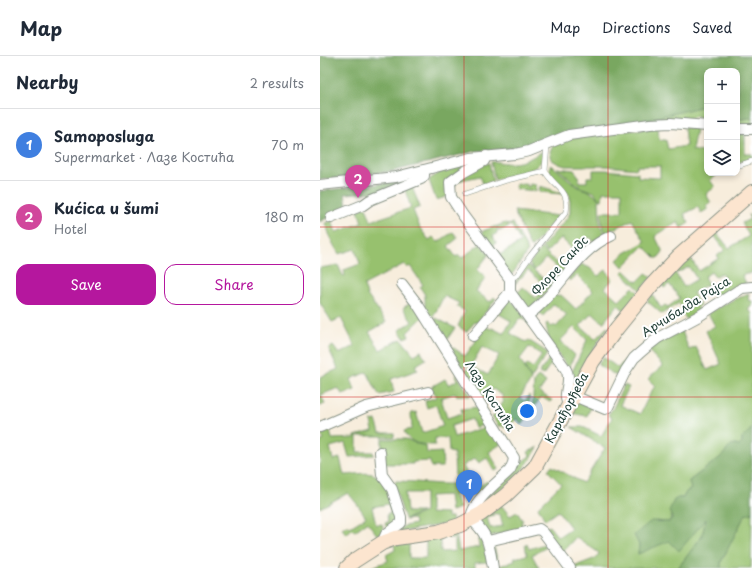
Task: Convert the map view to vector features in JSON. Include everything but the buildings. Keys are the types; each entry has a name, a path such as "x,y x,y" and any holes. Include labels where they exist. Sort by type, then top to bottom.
{"street":[{"path":"320,186 390,177 471,158 515,154 529,151 569,135 650,124 671,123 704,126"},
{"path":"740,129 752,129"},
{"path":"486,156 484,161 454,178 450,182 451,197 510,279 510,292 565,368 568,379 565,395 566,401 572,400"},
{"path":"331,218 421,179 424,176 424,170"},
{"name":"Карађорђева","path":"347,568 354,561 382,543 403,537 438,532 452,528 481,514 506,495 531,472 542,456 592,361 606,341 651,286 694,242 752,192"},
{"name":"Флоре Сандс","path":"528,315 537,309 574,265 602,240 612,236"},
{"name":"Лазе Костића","path":"402,284 418,305 514,458 510,470 478,501 473,509 471,519"},
{"name":"Арчибалда Рајса","path":"572,400 605,409 608,407 626,370 634,358 649,345 658,338 699,316 742,288 752,287"},
{"path":"473,336 510,292"},
{"path":"320,427 366,407 428,392"},
{"path":"380,452 382,475 392,488 401,517 401,523 386,534 382,543"},
{"path":"471,519 481,528 488,541 493,568"},
{"path":"488,541 539,529 543,532 570,568"}],"lane":[{"path":"510,279 517,275 531,255 566,212 567,207 565,194 545,170 547,144"},
{"path":"740,165 752,161"},
{"path":"465,194 507,180 545,170"}],"green space":[{"path":"320,56 752,56 752,119 740,120 740,68 704,68 704,106 642,121 555,136 514,149 476,151 394,171 320,180"},
{"path":"704,106 704,120 697,116 686,120 642,121"},
{"path":"752,119 752,126 740,126 740,120"},
{"path":"658,127 659,140 666,140 668,149 686,146 684,127 696,129 692,150 704,152 704,176 716,176 710,180 715,187 706,194 711,203 706,206 708,209 701,213 698,207 684,214 689,223 681,228 678,222 655,236 663,252 657,259 644,246 623,267 617,260 625,253 645,242 632,220 606,233 602,225 601,212 622,212 622,192 603,192 602,200 600,200 594,192 580,187 557,168 574,170 578,175 579,182 587,182 587,177 593,177 593,170 638,173 638,177 660,178 660,166 637,166 637,169 605,166 565,166 552,160 550,152 553,146 570,138"},
{"path":"740,134 745,134 745,154 752,154 752,158 740,162"},
{"path":"541,152 544,154 541,161 531,170 495,180 491,162 521,162"},
{"path":"474,162 461,171 446,197 436,200 429,180 430,179 444,170"},
{"path":"489,163 493,181 483,184 480,176 457,181 454,187 455,183 458,179 463,175"},
{"path":"550,165 580,188 589,191 599,200 600,226 605,234 594,242 590,237 583,243 588,248 575,258 572,257 576,253 561,238 547,252 542,247 570,213 570,196 553,177"},
{"path":"395,182 397,184 378,192 345,194 347,206 320,222 320,191"},
{"path":"516,184 527,184 529,187 530,184 536,185 536,191 516,189"},
{"path":"540,186 562,193 562,194 539,192"},
{"path":"412,187 420,207 413,210 420,228 429,240 433,237 438,242 453,232 458,238 448,246 456,257 459,255 462,258 480,244 489,254 477,270 485,276 485,279 476,291 490,302 494,297 496,299 477,323 475,322 466,332 458,326 465,311 457,307 459,303 444,296 431,321 425,311 425,295 420,287 423,285 410,266 407,268 404,264 364,285 367,295 386,322 369,332 380,350 401,339 414,355 421,351 426,359 415,366 418,370 391,379 394,392 379,395 367,372 351,379 355,390 342,394 338,388 321,395 325,404 320,406 320,377 338,369 329,349 333,346 339,354 355,346 341,318 332,322 320,303 320,268 338,265 343,276 345,276 344,270 360,264 355,249 339,254 333,244 325,223 332,221 336,232 362,223 358,210 366,207 371,221 411,208 405,190"},
{"path":"514,211 559,216 532,247 530,247"},
{"path":"748,215 752,216 752,273 742,275 746,283 716,300 707,286 709,285 713,291 727,281 721,273 715,277 711,272 704,277 708,284 693,293 700,305 697,307 700,313 687,320 682,313 684,311 679,303 662,314 647,301 652,294 661,308 665,305 668,307 680,298 669,284 664,288 662,285 674,271 684,287 697,279 689,267 677,273 675,270 689,256 699,271 719,258 717,256 725,250 713,234 716,232 729,248 749,236 742,223 750,219"},
{"path":"505,223 509,225 513,223 528,251 511,276 480,235 483,231 496,226 498,230 493,236 496,243 493,245 499,255 521,242 511,225 500,231 497,226"},
{"path":"541,248 561,266 563,264 568,268 544,294 542,292 560,270 546,258 535,270 529,264"},
{"path":"581,264 590,268 598,276 606,270 613,279 605,288 619,301 633,287 638,292 624,310 618,305 603,323 592,313 580,326 595,339 607,327 608,328 598,342 570,391 572,372 587,340 574,327 560,341 575,355 568,368 549,341 546,324 547,323 552,327 554,325 556,327 567,315 554,304 543,316 538,311 551,296 561,295 576,309 593,291 577,275 570,281 568,279"},
{"path":"528,265 544,279 541,282 528,270 515,284 517,279"},
{"path":"624,270 637,282 646,273 652,277 640,290 622,273"},
{"path":"523,287 535,298 541,293 544,296 529,310 517,293"},
{"path":"749,294 748,300 752,301 752,305 748,310 752,313 752,428 742,438 742,443 739,446 732,445 722,456 689,481 691,489 686,492 683,498 678,498 669,522 655,521 639,545 638,554 706,518 702,536 678,568 574,568 573,567 596,558 599,553 576,537 561,553 543,530 549,526 558,537 571,528 558,511 545,520 538,507 561,484 548,471 552,466 583,483 605,448 571,427 583,427 601,436 612,418 608,415 624,385 629,387 620,405 640,414 655,386 648,379 663,366 648,350 659,342 682,331 689,350 696,347 707,370 721,364 706,331 715,326 708,313 733,300"},
{"path":"510,298 529,323 520,318 510,333 526,342 528,340 547,352 547,354 531,379 525,367 527,364 533,368 542,355 529,347 520,359 531,380 520,398 525,401 529,395 530,403 526,418 522,425 517,419 504,428 502,425 499,427 492,417 501,411 499,408 504,401 501,398 503,396 493,389 482,403 461,371 473,367 488,375 499,355 482,347 472,364 459,368 448,344 465,356 476,341 474,339 485,326 504,334 511,321 499,314"},
{"path":"413,301 423,317 407,333 409,336 404,338 399,330 412,322 403,308"},
{"path":"436,318 455,328 446,341 433,325"},
{"path":"551,356 552,358 549,362 562,372 550,365 543,375 539,373"},
{"path":"603,357 618,368 625,360 627,361 617,376 598,365"},
{"path":"456,374 471,396 457,396 456,393 441,398 447,418 462,413 461,409 477,407 488,423 475,428 472,419 451,426 454,437 489,426 501,444 489,452 499,469 495,471 487,458 479,463 475,458 463,466 476,488 487,481 491,486 477,499 470,486 454,495 460,508 451,511 449,495 430,496 430,513 447,514 447,517 452,517 453,523 392,533 404,526 415,524 414,519 405,520 425,512 425,493 405,493 407,512 422,512 405,519 394,485 396,481 455,484 454,453 449,452 448,438 435,438 435,445 426,445 409,439 404,431 412,429 411,413 416,412 422,433 443,426 436,405 427,408 425,401 437,397 431,387 445,379 449,385 457,380"},
{"path":"538,376 546,382 539,392 552,400 550,402 541,397 532,410 534,382"},
{"path":"577,402 591,407 587,416 570,413"},
{"path":"376,420 380,433 394,433 394,437 357,436 357,452 373,452 374,455 349,457 345,443 330,447 333,460 340,458 344,475 369,473 384,481 391,494 398,522 387,529 385,523 388,522 387,514 391,513 388,504 372,507 376,525 382,524 384,531 378,536 367,522 355,531 352,529 346,534 342,528 348,524 350,527 366,517 348,493 320,508 320,442 324,440 321,435 330,430 332,439 355,438 355,436 373,431 371,421"},
{"path":"752,428 752,513 745,515 721,562 721,568 678,568 702,536 706,519 679,551 669,541 638,554 639,545 634,535 651,521 669,522 672,518 669,511 674,500 683,498 686,492 691,489 689,481 722,456 732,444 739,446 742,443 742,438"},
{"path":"382,439 406,439 426,446 427,453 442,452 443,467 431,467 430,461 413,462 413,464 382,464"},
{"path":"538,447 533,456 520,472 498,493 481,505 517,465 530,456 528,452"},
{"path":"501,505 510,516 517,512 523,521 521,522 525,528 490,536 476,521 490,513 494,515 487,517 490,528 503,526 500,514 491,512"},
{"path":"752,513 751,568 721,568 721,562 745,515"},
{"path":"456,534 459,551 479,547 478,540 481,539 488,562 475,563 475,568 369,568 388,561 386,555 395,550 394,544 409,540 409,558 426,558 426,539 440,537 441,552 455,551 455,538 448,538 449,536"},
{"path":"493,543 499,566 515,561 514,558 527,555 525,545 527,544 529,549 544,544 545,548 532,555 539,568 496,568"}],"place":[{"name":"Kućica u šumi","path":"358,198"},
{"name":"Samoposluga","path":"469,503"}]}
